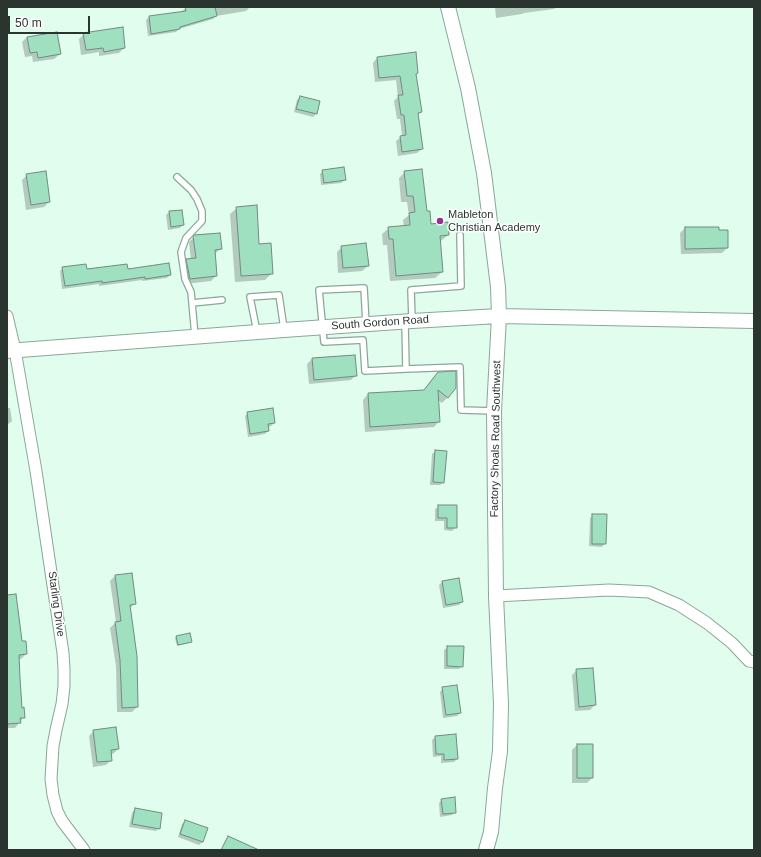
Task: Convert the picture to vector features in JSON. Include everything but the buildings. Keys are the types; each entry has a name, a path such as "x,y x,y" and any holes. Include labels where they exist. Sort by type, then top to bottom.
{"street":[{"name":"Factory Shoals Road Southwest","path":"448,7 468,88 484,173 498,287 499,316 494,411 496,596 501,704 500,751 491,832 486,850"},
{"name":"Starling Drive","path":"7,316 11,350 36,471 63,653 64,686 62,704 53,746 51,779 53,795 62,821 84,850"},
{"name":"South Gordon Road","path":"11,350 408,321 499,316 754,321"},
{"path":"496,596 609,590 649,592 679,605 707,623 732,644 749,661 754,662"}],"lane":[{"path":"177,177 191,190 202,211 202,221 186,238 181,252 186,279 191,292 195,336"},
{"path":"406,369 411,290 461,286 460,235"},
{"path":"366,324 364,288 319,290 324,342 363,340 365,371 460,367 461,410 494,411"},
{"path":"256,332 250,297 279,295 284,330"},
{"path":"192,303 222,300"}],"place":[{"name":"Mableton Christian Academy","path":"440,221"}]}
